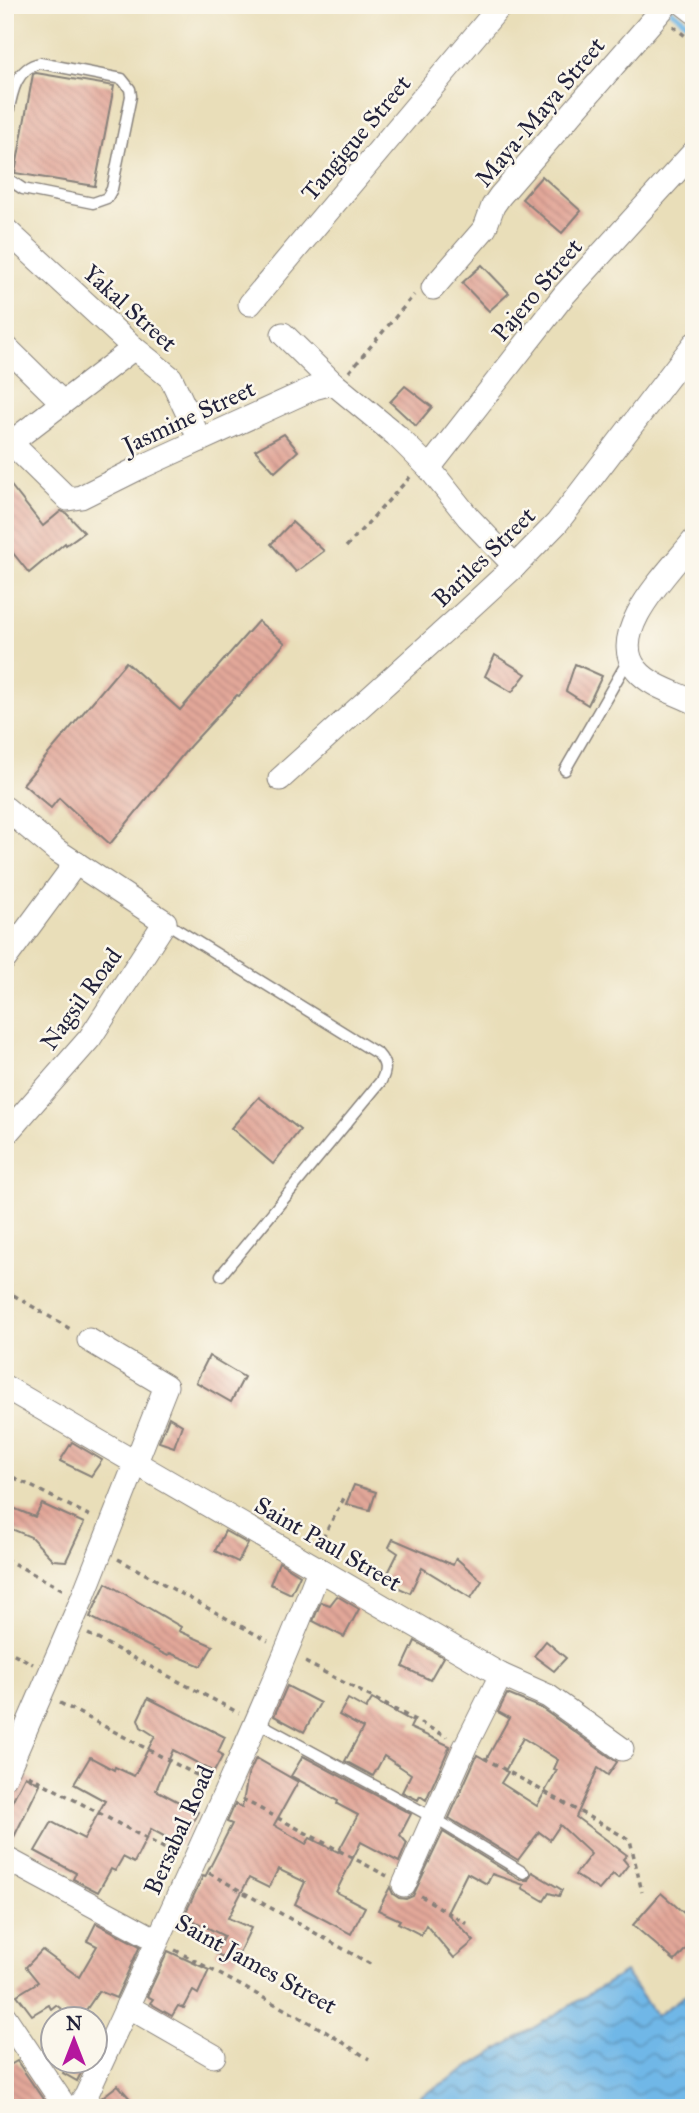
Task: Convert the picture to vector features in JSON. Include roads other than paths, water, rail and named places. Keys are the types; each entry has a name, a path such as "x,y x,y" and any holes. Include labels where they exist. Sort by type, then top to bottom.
{"street":[{"name":"Tangigue Street","path":"250,304 501,5"},
{"name":"Maya-Maya Street","path":"433,288 485,228 500,196 666,5"},
{"path":"685,5 694,12"},
{"name":"Pajero Street","path":"426,465 564,295 694,152"},
{"name":"Yakal Street","path":"9,241 171,378 200,440"},
{"path":"283,334 333,383 396,435 426,465 468,517 515,566"},
{"name":"Bariles Street","path":"280,779 515,566 557,523 694,344"},
{"path":"5,346 62,402"},
{"path":"8,445 134,348"},
{"name":"Jasmine Street","path":"8,445 68,499 81,498 200,440 314,388 333,383"},
{"path":"694,540 636,614 628,640 635,669 646,678 694,702"},
{"path":"5,808 76,863 165,922"},
{"path":"5,959 76,863"},
{"name":"Nagsil Road","path":"5,1135 90,1038 165,922"},
{"path":"5,1777 82,1599 166,1385 89,1340"},
{"name":"Saint Paul Street","path":"5,1387 501,1675 548,1696 622,1749"},
{"name":"Bersabal Road","path":"77,2108 86,2096 257,1722 287,1652 314,1567"},
{"path":"404,1885 464,1747 501,1675"},
{"name":"Saint James Street","path":"5,1858 158,1940"},
{"path":"127,2006 214,2056"},
{"path":"5,2017 66,2108"}],"lane":[{"path":"5,128 15,84 24,70 31,65 40,63 122,79 130,89 131,96 112,189 107,198 93,203 23,190 5,177"},
{"path":"565,770 630,657"},
{"path":"165,922 366,1047 385,1062 385,1073 381,1082 221,1275"},
{"path":"257,1722 434,1818 524,1873"}],"water":[{"path":"625,1972 656,2016 694,1989 694,2108 402,2108"}],"waterway":[{"path":"672,11 694,28"}]}
